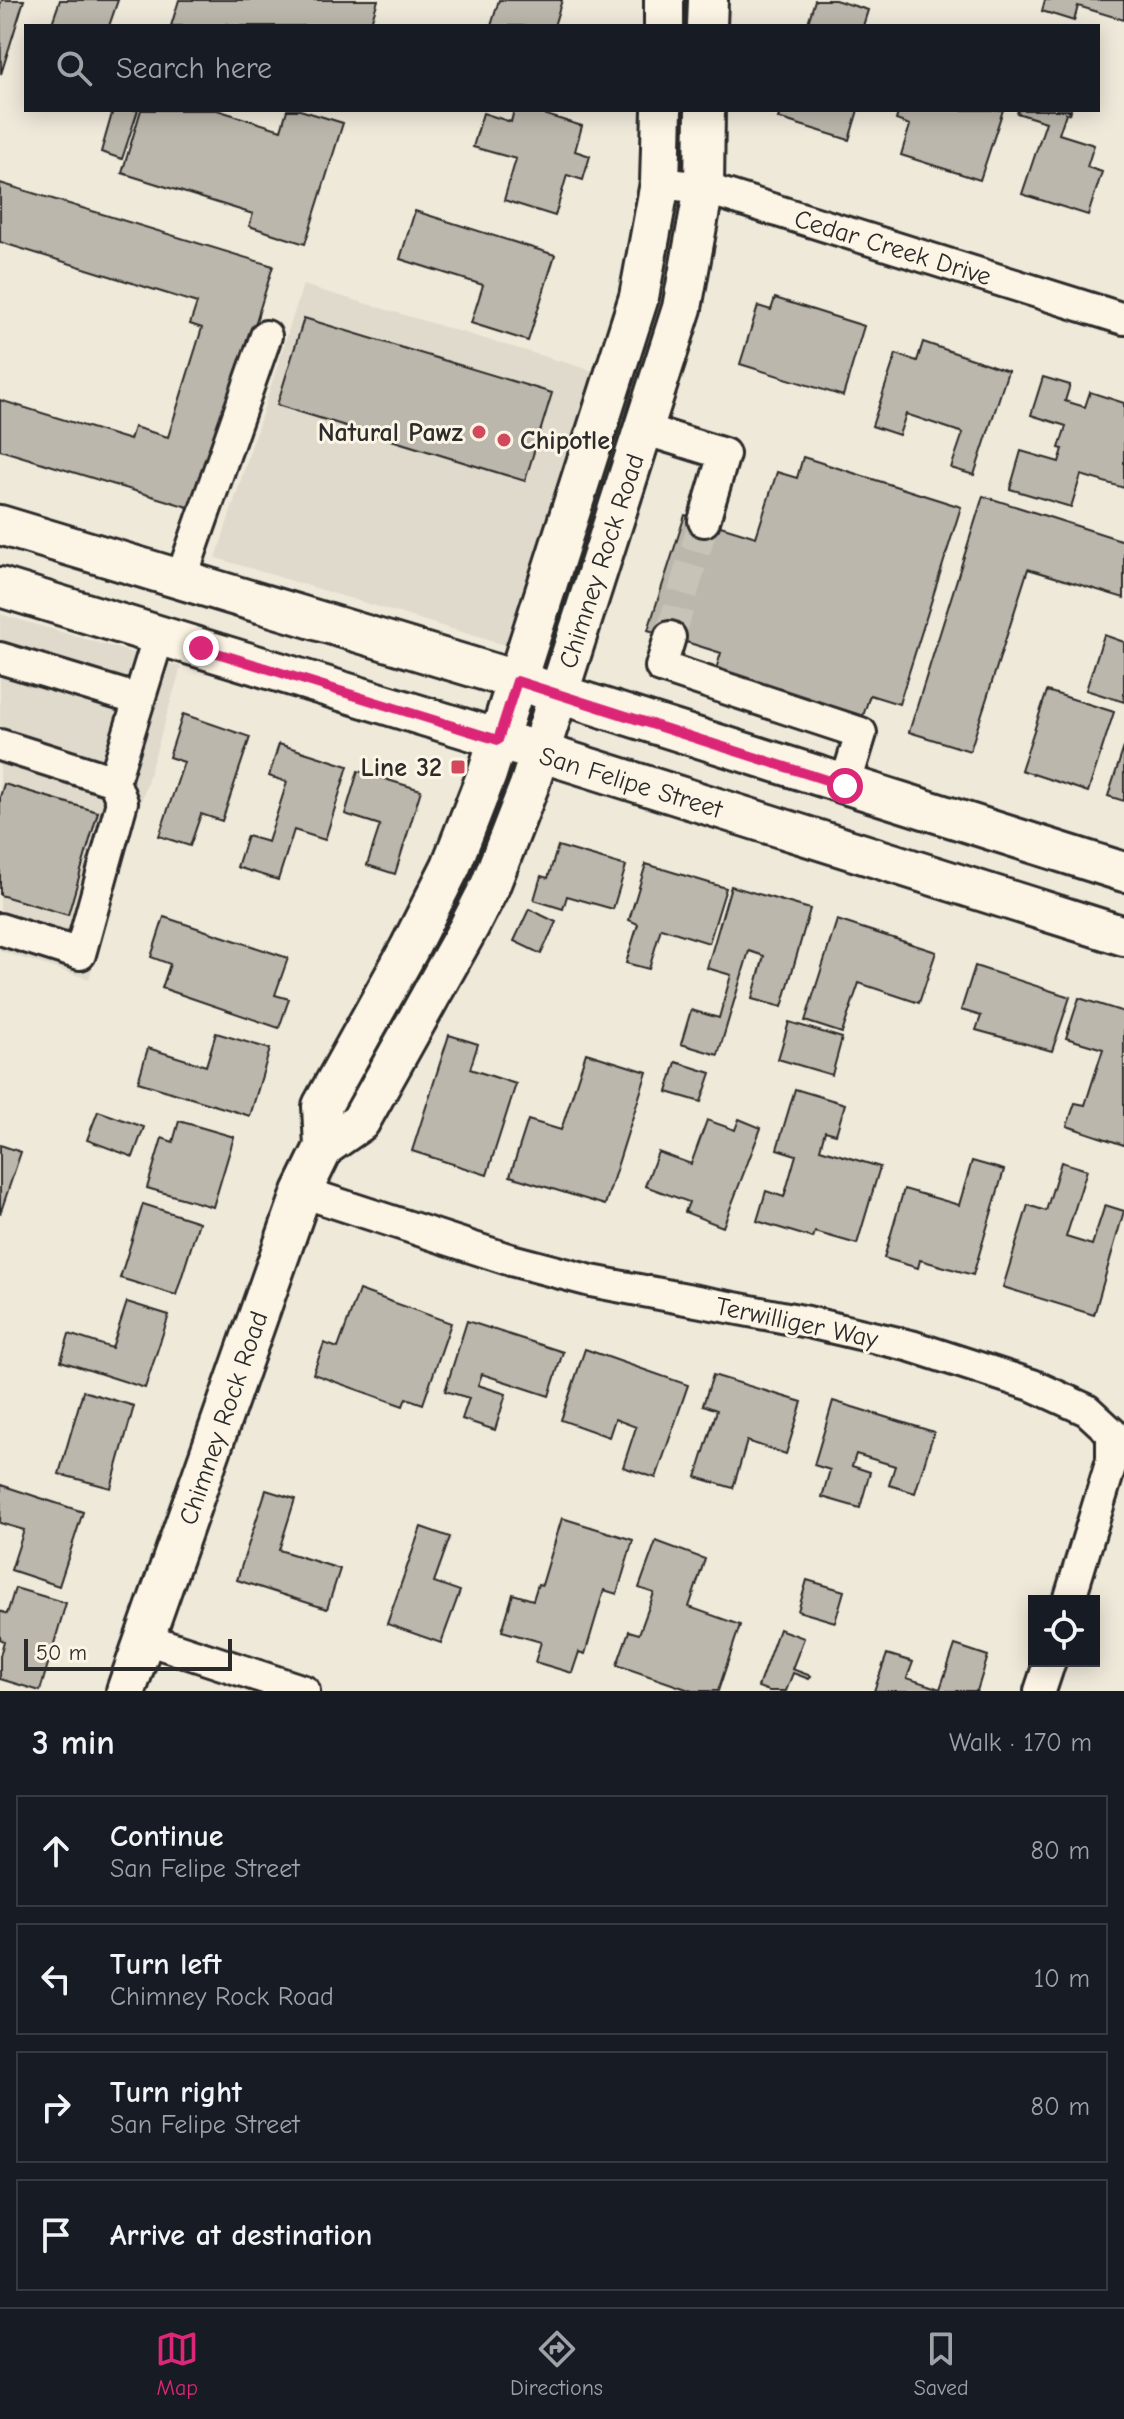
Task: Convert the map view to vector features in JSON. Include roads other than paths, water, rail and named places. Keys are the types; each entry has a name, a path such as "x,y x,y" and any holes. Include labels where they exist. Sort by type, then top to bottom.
{"main road":[{"path":"664,0 664,24"},
{"path":"707,24 708,0"},
{"name":"Chimney Rock Road","path":"126,1691 302,1192 324,1147 322,1106 451,866 498,740 635,311 660,183 662,112"},
{"name":"Chimney Rock Road","path":"324,1147 360,1122 469,927 490,886 540,754 682,308 704,188 705,112"},
{"path":"0,525 517,681 1114,869 1084,924"},
{"name":"San Felipe Street","path":"0,587 1124,936"}],"street":[{"name":"Cedar Creek Drive","path":"660,183 704,188 1124,319"},
{"path":"181,579 266,336"},
{"path":"643,429 724,454 704,521"},
{"path":"0,929 80,954 122,802 114,781 159,635"},
{"path":"670,637 661,667 861,733 845,786"},
{"path":"0,658 139,700"},
{"path":"0,745 114,781"},
{"name":"Terwilliger Way","path":"302,1192 511,1260 591,1281 808,1322 911,1346 1032,1385 1087,1410 1112,1433 1112,1460 1071,1595"},
{"path":"146,1639 304,1691"},
{"path":"1040,1691 1048,1667"}],"tunnel":[{"path":"670,637 704,521"}],"place":[{"name":"Natural Pawz","path":"479,432"},
{"name":"Chipotle","path":"504,440"},
{"name":"Line 32","path":"458,767"}]}
